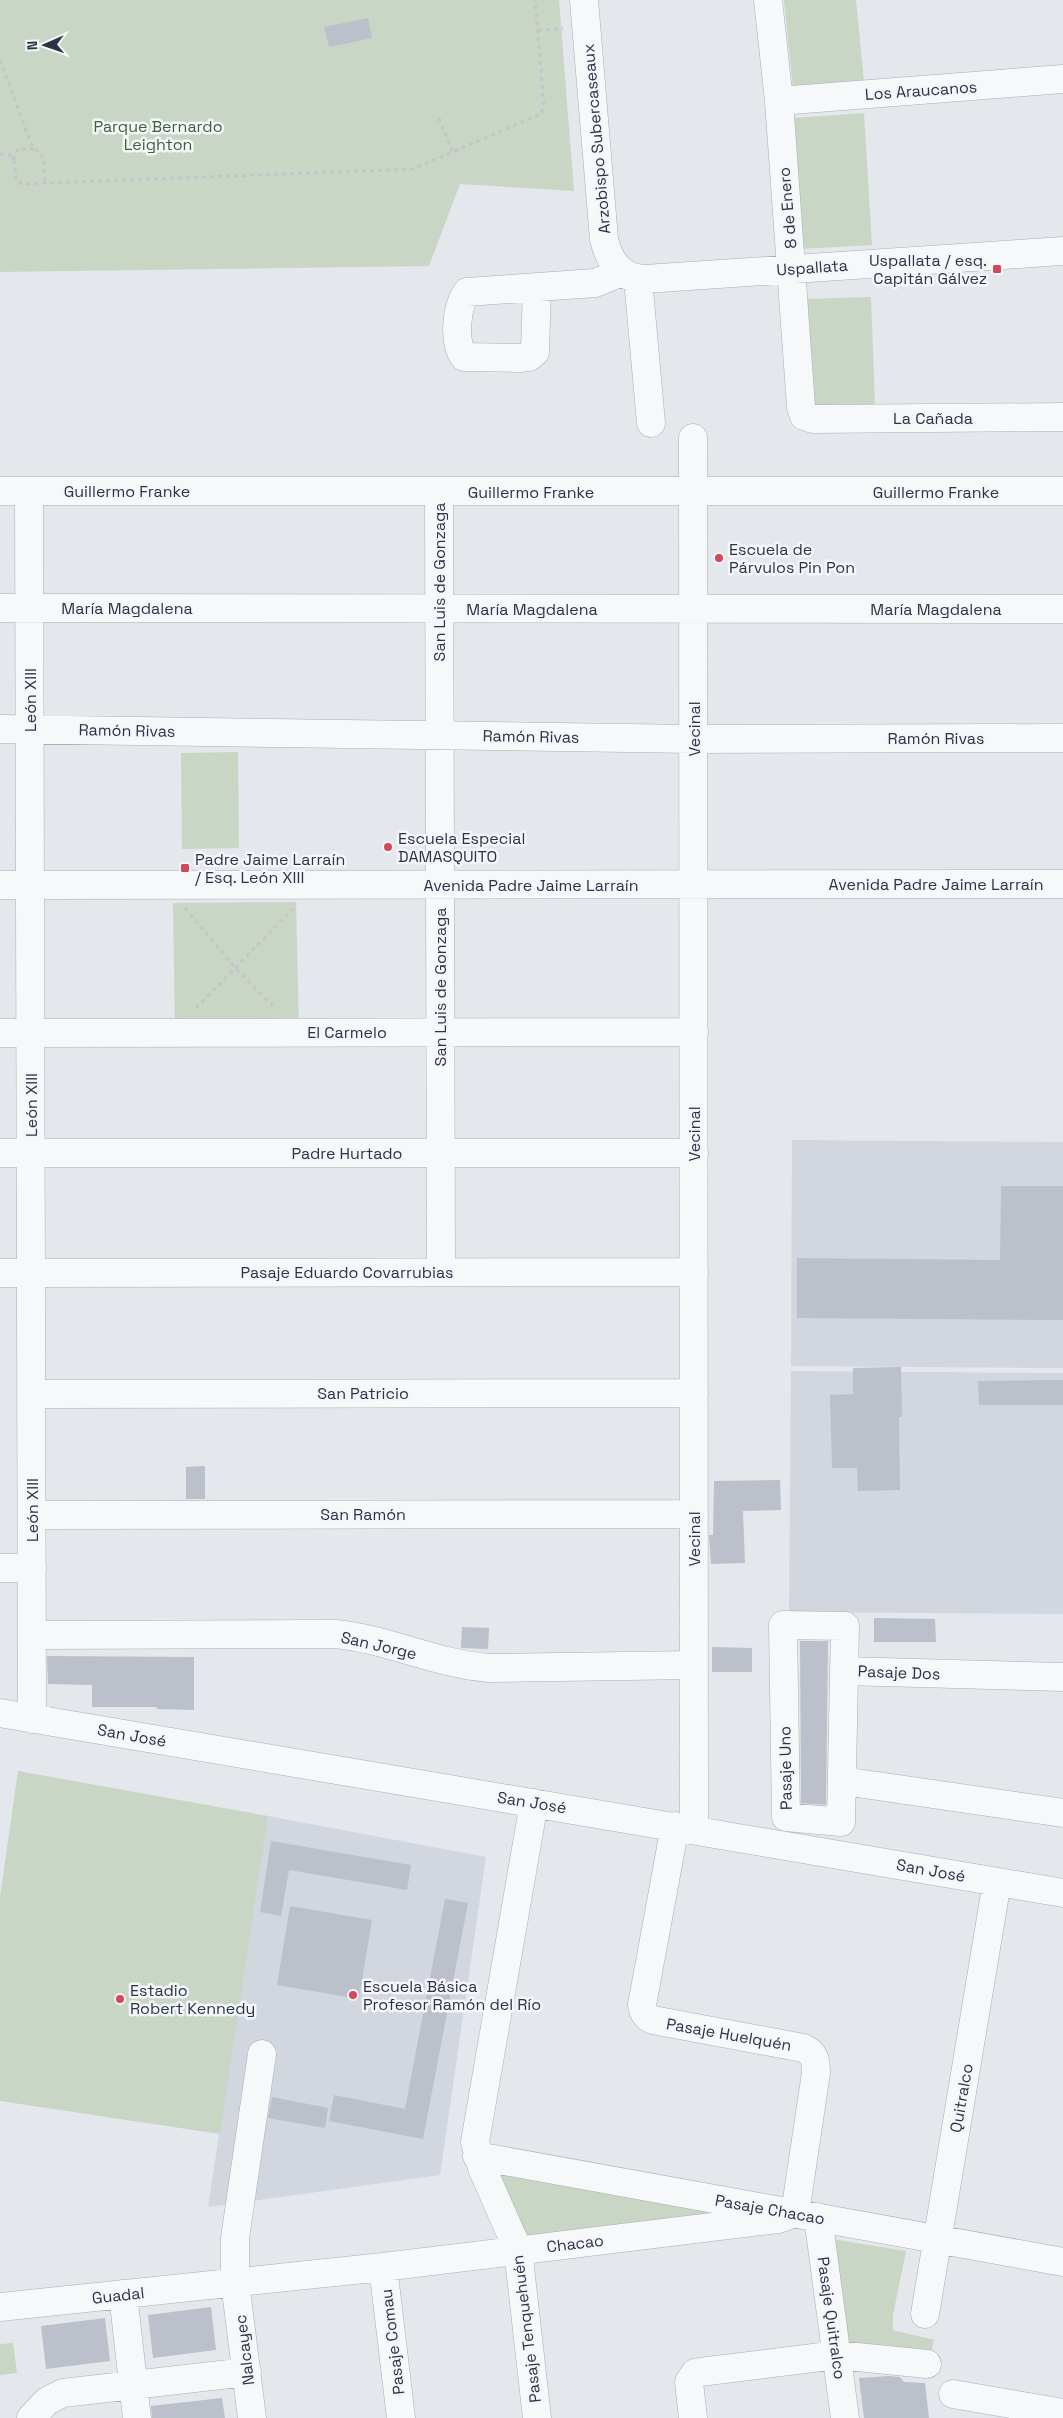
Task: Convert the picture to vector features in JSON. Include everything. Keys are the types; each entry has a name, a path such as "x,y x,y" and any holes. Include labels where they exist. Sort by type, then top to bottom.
{"street":[{"name":"Arzobispo Subercaseaux","path":"584,0 604,239 611,260 630,276"},
{"name":"8 de Enero","path":"768,0 779,101 801,407 804,416"},
{"name":"Los Araucanos","path":"779,101 1063,79"},
{"name":"Uspallata","path":"537,287 595,284 630,276 1063,251"},
{"path":"630,276 651,423"},
{"name":"La Cañada","path":"804,416 813,418 1063,417"},
{"name":"Vecinal","path":"685,1828 694,1665 694,438"},
{"name":"Guillermo Franke","path":"0,491 1063,492"},
{"name":"León XIII","path":"29,491 32,1718"},
{"name":"San Luis de Gonzaga","path":"439,492 441,1272"},
{"name":"María Magdalena","path":"0,608 1063,610"},
{"name":"Ramón Rivas","path":"0,729 694,739 1063,738"},
{"name":"Avenida Padre Jaime Larraín","path":"0,885 1063,884"},
{"name":"El Carmelo","path":"0,1033 694,1032"},
{"name":"Padre Hurtado","path":"0,1153 694,1153"},
{"name":"Pasaje Eduardo Covarrubias","path":"0,1273 694,1272"},
{"name":"San Patricio","path":"32,1394 694,1393"},
{"name":"San Ramón","path":"32,1515 694,1514"},
{"path":"0,1568 32,1568"},
{"name":"Pasaje Uno","path":"843,1781 841,1822 786,1818 783,1624 845,1626 845,1671"},
{"name":"San Jorge","path":"32,1635 335,1634 368,1638 465,1666 489,1668 694,1665"},
{"name":"Pasaje Dos","path":"843,1781 845,1671 1063,1677"},
{"name":"San José","path":"1,1717 32,1718 1063,1893"},
{"path":"843,1781 1063,1812"},
{"name":"Pasaje Tenquehuén","path":"534,1803 476,2130 477,2156 518,2250 537,2418"},
{"name":"Pasaje Huelquén","path":"685,1828 642,2005 643,2010 648,2018 653,2020 803,2048 810,2051 815,2058 816,2073 806,2215"},
{"name":"Quitralco","path":"925,2314 997,1882"},
{"name":"Nalcayec","path":"252,2418 235,2282 235,2238 262,2054"},
{"name":"Pasaje Chacao","path":"477,2156 1063,2262"},
{"name":"Chacao","path":"235,2282 806,2215"},
{"name":"Pasaje Quitralco","path":"806,2215 837,2355 845,2418"},
{"name":"Pasaje Comau","path":"383,2266 401,2418"},
{"name":"Guadal","path":"0,2307 235,2282"},
{"path":"123,2294 137,2418"},
{"path":"693,2418 689,2382 695,2373 837,2355 927,2364"},
{"path":"31,2418 47,2400 63,2393 247,2372"},
{"path":"953,2394 1063,2412"}],"path":[{"path":"0,154 10,154 13,160 16,180 22,184 413,169 541,114 544,105 535,0"},
{"path":"0,60 34,149"},
{"path":"439,118 453,153"},
{"path":"13,160 18,149 34,149 41,152 44,163 45,183"},
{"path":"165,885 236,969 299,1032"},
{"path":"170,1032 236,969 316,885"}],"shaded area":[{"path":"792,1140 1063,1142 1063,1368 791,1366"},
{"path":"791,1371 1063,1373 1063,1614 789,1612"},
{"name":"Escuela Básica Profesor Ramón del Río","path":"268,1816 486,1857 440,2175 208,2207"}],"green space":[{"name":"Parque Bernardo Leighton","path":"0,0 559,0 574,191 460,184 429,266 0,272"},
{"path":"784,0 856,0 864,81 793,89"},
{"path":"864,113 872,245 801,249 793,118"},
{"path":"871,297 875,407 810,409 806,299"},
{"path":"238,752 239,848 182,849 181,753"},
{"path":"296,902 299,1031 175,1033 173,903"},
{"name":"Estadio Robert Kennedy","path":"18,1771 268,1816 220,2134 0,2101 0,1897"},
{"path":"484,2161 777,2214 516,2242"},
{"path":"825,2238 906,2251 893,2315 893,2330 934,2340 929,2363 843,2359"},
{"path":"13,2343 17,2373 0,2375 0,2344"}],"building":[{"path":"368,18 372,38 329,47 324,27"},
{"path":"1001,1186 1063,1186 1063,1320 797,1318 797,1258 1000,1260"},
{"path":"901,1367 902,1417 899,1417 900,1490 858,1491 857,1468 832,1468 830,1395 853,1394 853,1368"},
{"path":"1063,1380 1063,1405 979,1405 978,1381"},
{"path":"205,1466 205,1499 186,1499 186,1467"},
{"path":"780,1480 781,1510 743,1511 745,1563 711,1564 709,1535 713,1535 714,1481"},
{"path":"874,1618 935,1619 936,1642 874,1642"},
{"path":"462,1627 489,1628 488,1649 461,1648"},
{"path":"800,1641 828,1641 826,1805 801,1803"},
{"path":"712,1647 752,1648 752,1672 712,1672"},
{"path":"47,1656 194,1657 194,1710 157,1709 157,1707 92,1707 92,1685 48,1684"},
{"path":"271,1841 411,1865 407,1890 289,1870 281,1916 260,1912"},
{"path":"445,1899 468,1903 423,2139 329,2121 334,2095 405,2109"},
{"path":"290,1906 372,1920 359,1999 277,1985"},
{"path":"272,2097 328,2108 325,2128 268,2118"},
{"path":"211,2307 216,2350 153,2358 148,2315"},
{"path":"105,2318 110,2361 46,2369 41,2326"},
{"path":"900,2377 904,2382 925,2383 929,2418 864,2418 859,2378"},
{"path":"222,2398 225,2418 152,2418 151,2406"}],"place":[{"name":"Uspallata / esq. Capitán Gálvez","path":"997,269"},
{"name":"Escuela de Párvulos Pin Pon","path":"719,558"},
{"name":"Escuela Especial DAMASQUITO","path":"388,847"},
{"name":"Padre Jaime Larraín / Esq. León XIII","path":"185,868"},
{"name":"Escuela Básica Profesor Ramón del Río","path":"353,1995"},
{"name":"Estadio Robert Kennedy","path":"120,1999"}]}
